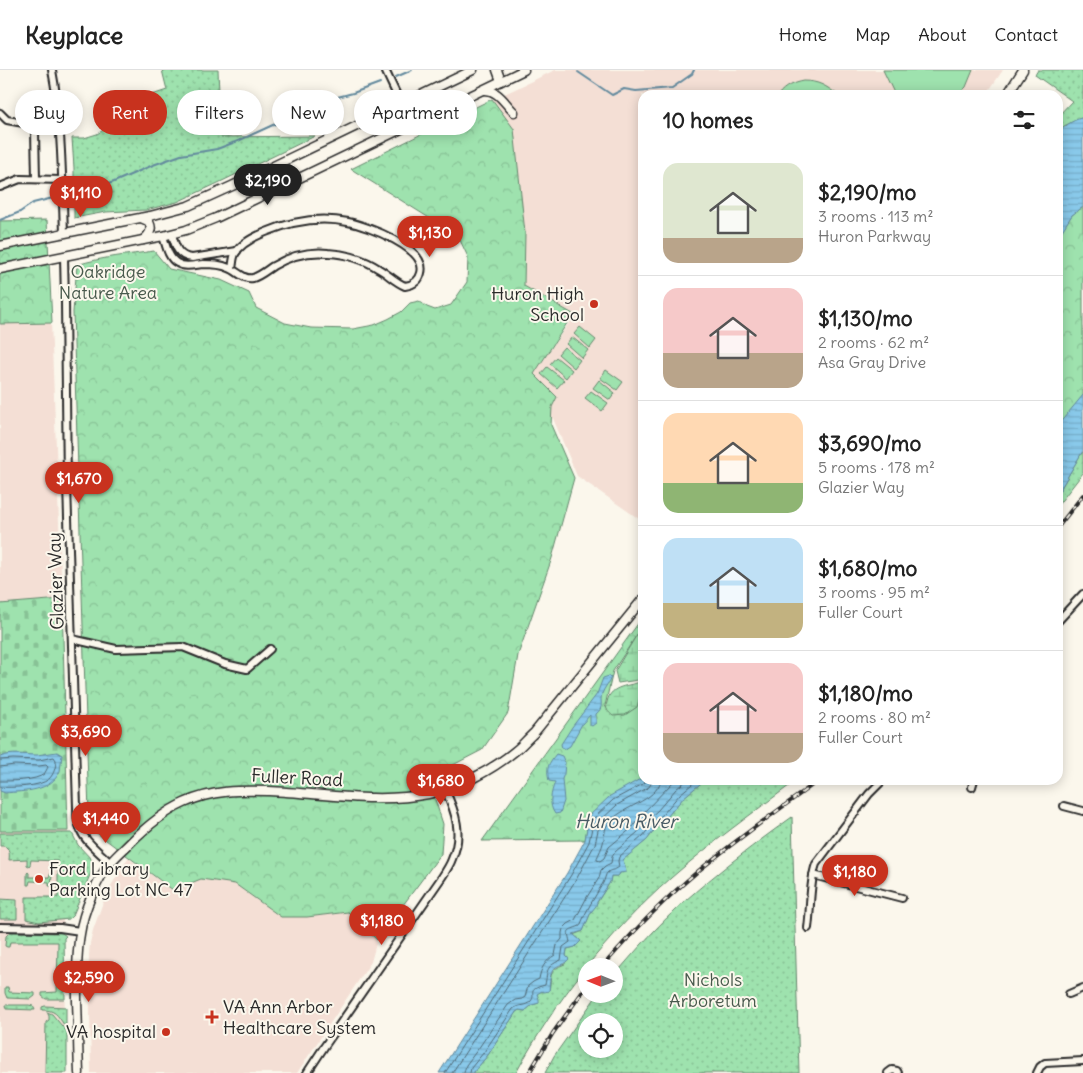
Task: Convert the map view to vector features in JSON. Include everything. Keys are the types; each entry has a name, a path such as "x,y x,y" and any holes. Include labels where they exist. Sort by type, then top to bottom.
{"main road":[{"path":"431,90 473,70"},
{"path":"497,70 501,81"},
{"path":"477,92 524,70"},
{"path":"1010,90 1023,70"},
{"path":"482,90 495,92 514,112"},
{"path":"0,246 168,212 204,199 354,127"},
{"path":"0,269 172,234 216,218 390,135"},
{"path":"140,218 148,221 151,227 148,236 141,241"},
{"name":"Fuller Road","path":"79,1073 76,967 80,931 85,912 110,862 162,815 185,802 226,791 278,791 378,798 406,797 446,790 475,777 492,766 515,751 534,733 638,605"}],"street":[{"path":"52,70 58,114 64,233"},
{"path":"385,70 394,90"},
{"path":"0,113 7,120 29,124 35,131 36,179"},
{"path":"0,187 20,179 62,180"},
{"path":"162,236 169,255 178,264 189,266 218,264 248,278 253,278 275,265 294,257 326,252 345,255 366,262 380,269 404,286 416,282 420,277 422,265 415,255 394,239 365,226 335,220 301,221 279,226 263,233 237,251 233,258 232,269"},
{"path":"172,234 177,251 186,257 192,258 237,251"},
{"name":"Glazier Way","path":"64,256 68,485 78,821 81,832 87,840 110,862"},
{"path":"1063,616 1083,594"},
{"path":"72,639 116,649 183,647 225,664 247,669 270,649"},
{"path":"808,928 813,875 816,864 869,794 878,785"},
{"path":"308,1073 453,858 457,844 458,825 446,790"},
{"path":"1064,806 1083,811"},
{"path":"813,875 902,898"},
{"path":"0,927 60,928 80,931"},
{"path":"1069,994 1083,988"},
{"path":"1037,1073 1045,1063 1083,1061"},
{"path":"888,1073 892,1070 898,1073"}],"shaded area":[{"name":"Huron High School","path":"555,70 1003,70 989,90 638,90 638,518 577,476 533,374 571,320 521,288 477,124 477,107"},
{"path":"47,220 62,599 0,604 0,221"},
{"path":"0,831 68,831 73,840 63,919 66,1073 0,1073"},
{"name":"VA Ann Arbor Healthcare System","path":"128,858 173,890 201,879 235,884 281,917 307,917 348,912 377,940 371,962 297,1073 91,1073 90,943 106,894"}],"green space":[{"name":"Oakridge Nature Area","path":"162,70 218,70 219,90 177,90 177,135 221,135 221,137 315,136 177,202 146,210 106,212 74,218 72,138 84,138 94,135 167,135 167,90"},
{"path":"883,70 973,70 963,90 893,90"},
{"path":"1038,70 1083,70 1083,120 1081,118 1063,127 1063,111 1072,101 1063,95 1063,90 1056,90 1035,75"},
{"path":"803,81 814,82 831,90 782,90"},
{"path":"492,99 514,129 525,233 524,286 573,314 534,374 557,397 552,407 551,425 574,478 552,558 518,655 508,713 482,750 428,778 443,824 441,854 377,940 348,912 307,917 281,917 235,884 201,879 173,890 94,831 89,814 73,312 77,265 105,258 154,251 169,269 221,280 249,293 256,308 285,323 311,328 353,329 374,325 401,312 410,303 419,301 435,310 451,305 467,282 468,257 458,236 351,169 419,135 477,135 477,106"},
{"path":"1083,207 1083,396 1063,420 1063,228 1072,215"},
{"path":"47,220 52,323 0,324 0,221"},
{"path":"580,327 596,340 590,348 574,334"},
{"path":"572,337 588,350 582,358 566,344"},
{"path":"564,347 580,360 574,368 558,354"},
{"path":"556,357 572,370 566,378 550,364"},
{"path":"547,367 564,380 557,388 541,374"},
{"path":"606,370 623,382 617,390 600,378"},
{"path":"599,380 615,393 610,400 593,388"},
{"path":"591,391 608,403 602,411 585,398"},
{"path":"1083,452 1083,473 1063,499 1063,485"},
{"path":"62,599 68,831 0,831 0,604"},
{"path":"638,624 638,633 613,671 605,706 613,716 638,693 638,781 589,816 585,840 482,841"},
{"path":"638,633 638,680 618,683 615,671"},
{"path":"637,683 637,707 625,715 613,716 606,704 609,696 616,689"},
{"path":"699,785 790,785 671,878 648,899 594,958 578,958 578,978 548,1019 516,1073 473,1073 488,1055 516,1012 519,1010 525,1011 532,1005 539,1003 538,992 549,991 553,971 565,964 567,949 575,947 580,940 573,935 583,931 591,912 610,882 611,876 618,876 625,866 622,860 647,840 684,797"},
{"name":"Nichols Arboretum","path":"792,817 799,1073 545,1073 554,1056 578,1022 578,1058 623,1058 623,1013 585,1013 592,1003 623,1003 623,966 676,909 738,857"},
{"path":"0,833 72,833 78,845 92,860 93,868 73,915 69,919 39,922 26,919 26,897 58,897 58,861 31,860 29,866 27,865 27,859 9,860 8,850 0,846"},
{"path":"28,872 29,877 49,877 51,873 51,886 49,886 49,882 30,881 29,885 27,885"},
{"path":"0,899 17,900 17,919 0,919"},
{"path":"10,932 62,933 66,936 64,938 65,999 46,999 42,996 42,993 57,992 58,942 10,942 9,947 7,947 5,946 6,936"},
{"path":"5,987 8,987 9,992 35,993 35,996 31,999 7,998"},
{"path":"5,1005 29,1005 33,1006 35,1010 6,1009"},
{"path":"42,1007 66,1007 66,1025 53,1012 42,1010"},
{"path":"47,1012 52,1014 67,1032 67,1073 45,1073 46,1022 49,1020"}],"water":[{"path":"1081,118 1083,121 1083,207 1072,215 1063,229 1063,128"},
{"path":"1083,395 1083,451 1063,485 1063,419"},
{"path":"609,676 611,678 601,697 601,707 596,714 596,723 592,726 590,725 590,715 582,724 570,746 565,749 562,748 561,744 572,727 597,694 603,678"},
{"path":"57,752 62,755 60,771 50,783 44,787 28,791 5,793 0,791 0,757 14,754 37,755"},
{"path":"556,754 562,756 565,763 562,779 564,801 560,813 555,814 551,802 551,794 555,782 549,781 548,769"},
{"name":"Huron River","path":"638,780 638,785 699,785 684,797 647,840 623,860 626,872 620,873 618,876 611,876 610,882 591,912 583,931 573,934 581,941 575,947 567,949 566,956 569,959 553,970 549,991 542,991 537,994 539,1003 532,1005 525,1011 519,1010 516,1012 488,1055 473,1073 439,1073 567,873 585,840 589,816 610,796"}],"waterway":[{"path":"396,77 412,70"},
{"path":"648,90 672,88 692,74 694,70"},
{"path":"578,72 612,95 624,89 638,91"},
{"path":"73,196 181,155 217,149 275,124 293,122 316,111 326,100 380,83"},
{"path":"0,220 20,212 33,203 53,198"}],"railway":[{"path":"1063,521 1083,495"},
{"path":"610,958 641,924 697,872 738,839 812,785"},
{"path":"529,1073 553,1033 578,998"}],"place":[{"name":"Huron High School","path":"594,304"},
{"name":"Ford Library Parking Lot NC 47","path":"39,879"},
{"name":"VA Ann Arbor Healthcare System","path":"212,1017"},
{"name":"VA hospital","path":"166,1032"}]}
